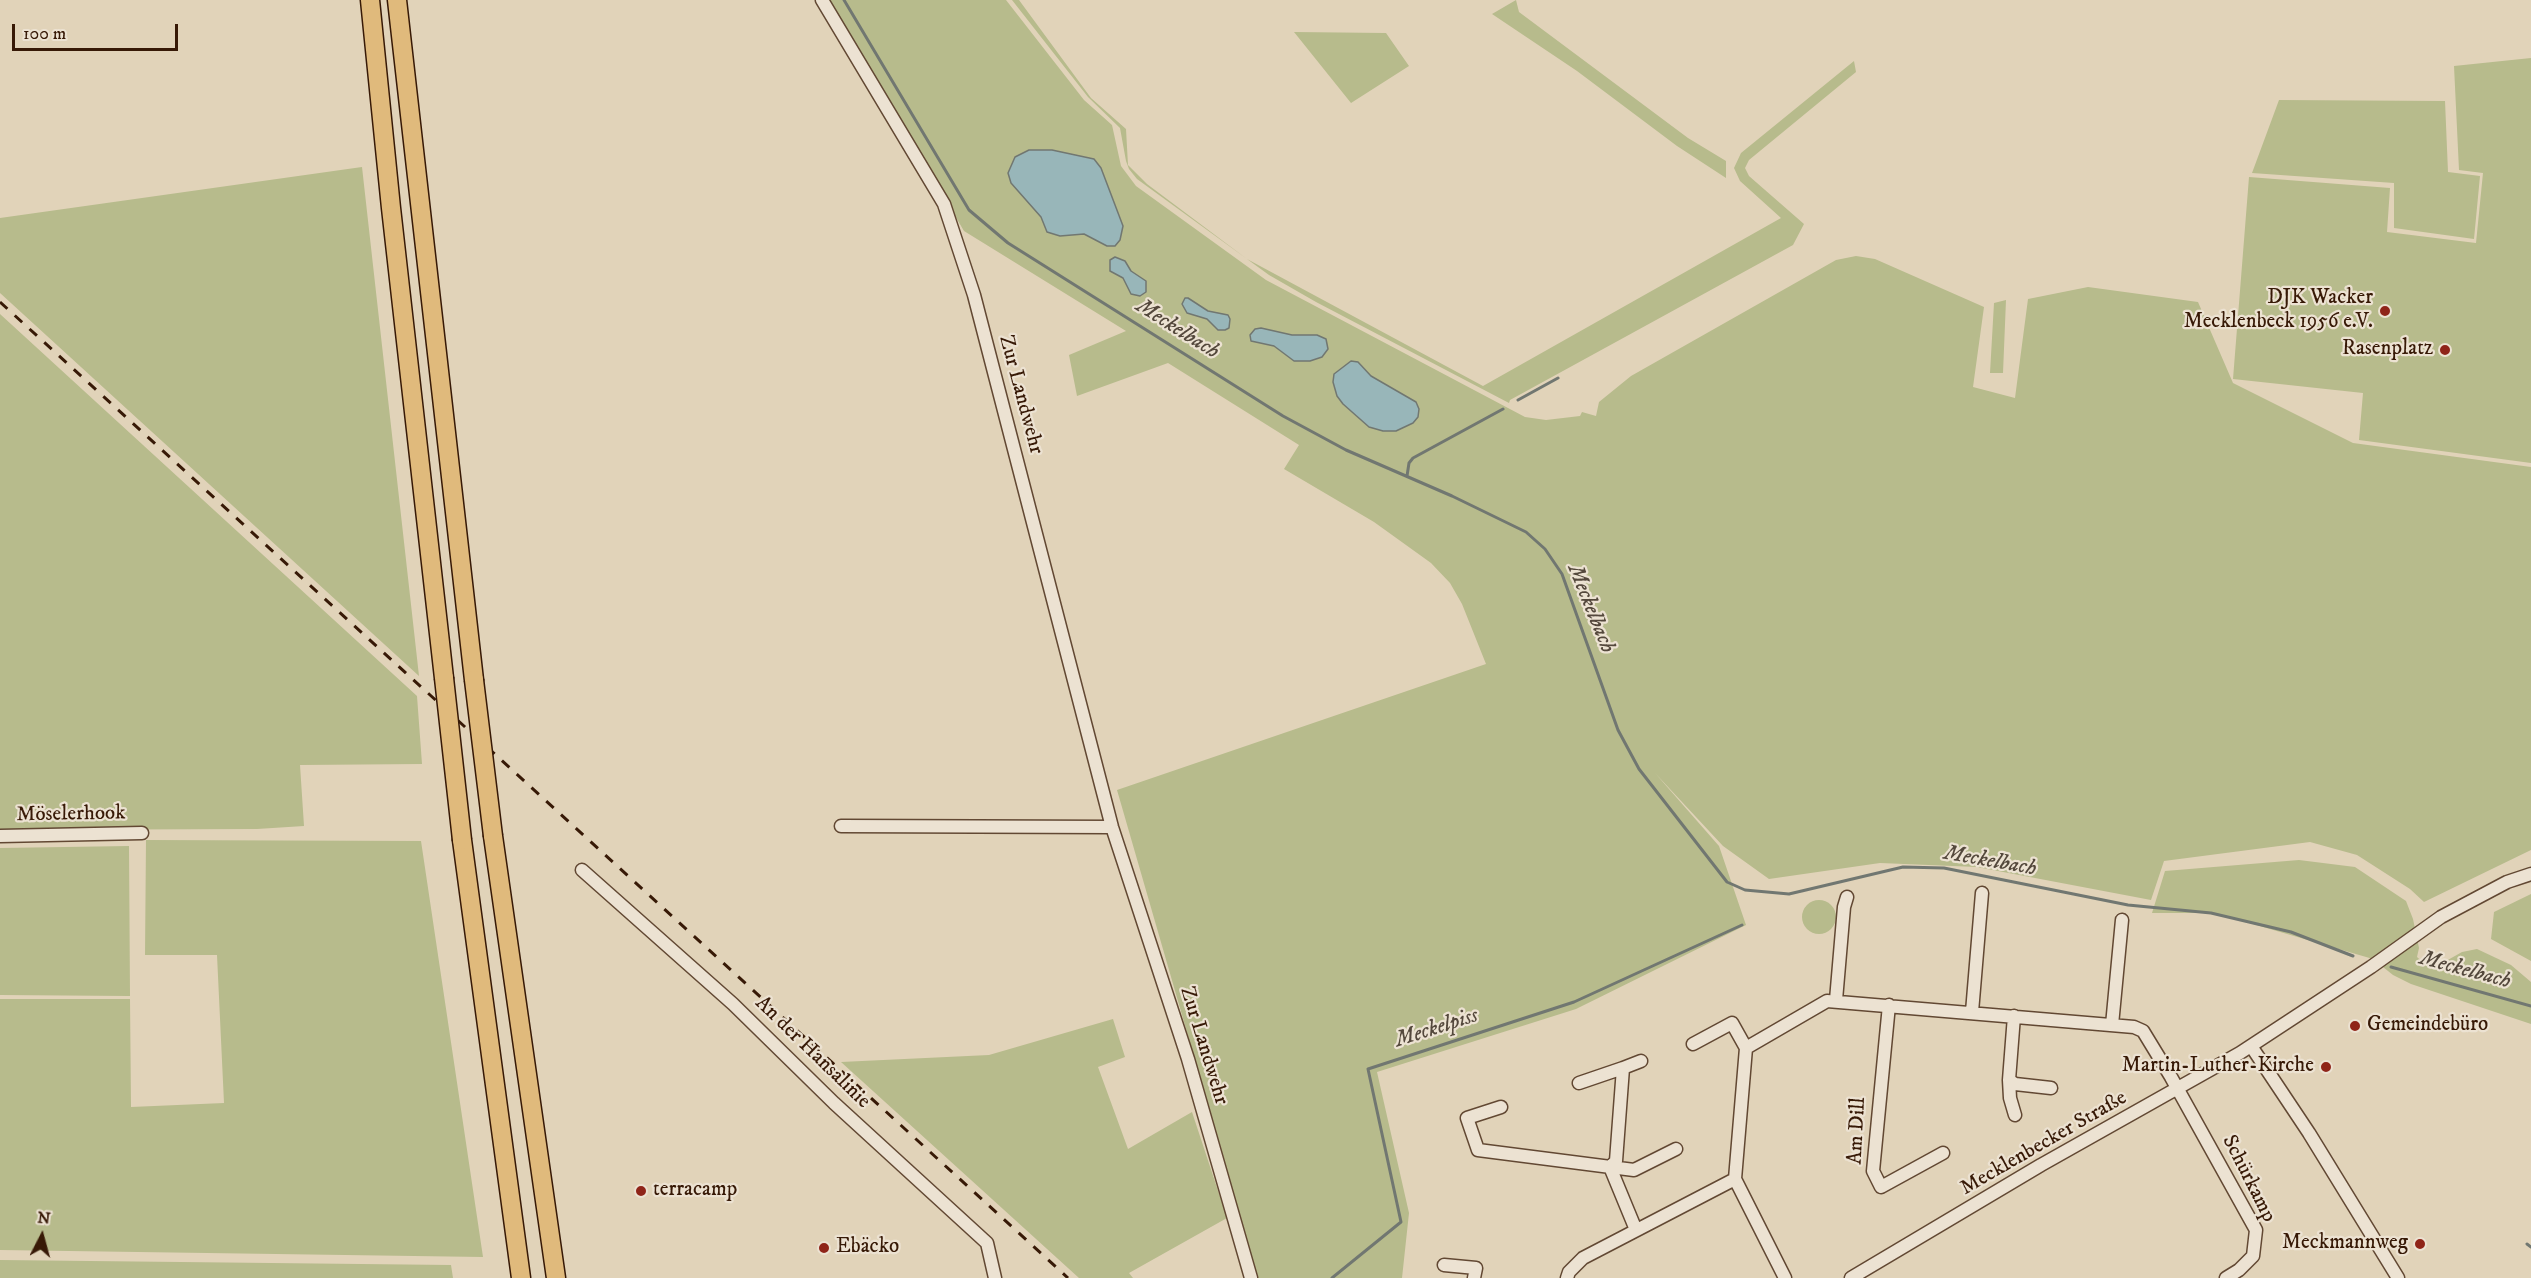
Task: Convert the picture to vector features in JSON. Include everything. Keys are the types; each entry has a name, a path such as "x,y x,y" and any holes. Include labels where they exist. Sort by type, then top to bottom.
{"highway":[{"path":"370,0 462,840 520,1278"},
{"path":"397,0 493,836 556,1278"}],"street":[{"name":"Zur Landwehr","path":"822,0 944,204 974,295 1112,827 1188,1059 1251,1278"},
{"path":"841,826 1112,827"},
{"name":"Möselerhook","path":"0,836 142,833"},
{"name":"An der Hansalinie","path":"582,870 734,1004 834,1103 987,1243 995,1278"},
{"name":"Mecklenbecker Straße","path":"1851,1278 1868,1274 2041,1166 2178,1090 2251,1046 2371,967 2440,916 2507,882 2531,874"},
{"path":"1972,1012 1982,893"},
{"path":"1836,1000 1844,906 1847,897"},
{"path":"2112,1025 2122,920"},
{"path":"1746,1048 1827,1000 2134,1027 2143,1031 2178,1090"},
{"name":"Am Dill","path":"1889,1005 1873,1171 1881,1187 1943,1153"},
{"path":"2014,1016 2009,1080 2010,1098 2015,1115"},
{"path":"1693,1044 1732,1023 1746,1048 1735,1179 1785,1278"},
{"path":"2251,1046 2309,1133 2398,1278"},
{"path":"1579,1083 1641,1061"},
{"path":"1610,1167 1616,1161 1623,1068"},
{"path":"2009,1080 2015,1084 2051,1088"},
{"name":"Schürkamp","path":"2178,1090 2256,1230 2253,1256 2239,1270 2226,1278"},
{"path":"1501,1107 1467,1118 1478,1150 1634,1170 1676,1149"},
{"path":"1610,1167 1636,1230"},
{"path":"1567,1278 1569,1272 1583,1258 1735,1179"},
{"path":"1444,1265 1476,1268 1474,1278"}],"green space":[{"path":"827,0 1006,0 1084,100 1112,125 1121,166 1136,186 1266,280 1525,417 1546,420 1580,416 1582,412 1596,416 1599,402 1631,376 1836,260 1856,256 1875,259 1984,307 1973,387 2015,398 2028,299 2088,287 2198,302 2233,383 2353,443 2531,467 2531,850 2424,902 2410,889 2357,855 2310,842 2164,861 2151,900 1977,867 1880,863 1769,879 1723,846 1655,773 1719,846 1746,925 1576,1009 1377,1072 1409,1213 1402,1278 1258,1278 1117,790 1486,664 1462,604 1450,583 1431,563 1374,522 1284,469 1299,445 1168,363 1077,396 1069,355 1126,331 964,231","holes":["1029,150 1052,150 1094,159 1101,168 1123,226 1120,240 1107,246 1084,234 1060,236 1047,232 1041,217","1261,328 1292,335 1317,335 1328,349 1322,357 1310,361 1294,361 1274,346","1358,362 1371,376 1416,402 1369,427 1343,404 1337,396 1333,382"]},
{"path":"1012,0 1019,0 1091,98 1126,129 1128,165 1147,184 1247,259 1137,179 1129,169 1126,161 1120,128 1088,97"},
{"path":"1516,0 1519,12 1688,138 1726,161 1726,178 1677,146 1577,71 1492,14"},
{"path":"1294,32 1386,33 1409,66 1351,103"},
{"name":"DJK Wacker Mecklenbeck 1956 e.V.","path":"2531,58 2531,463 2359,440 2363,393 2233,379 2249,177 2390,188 2387,232 2476,243 2483,173 2459,170 2454,66"},
{"path":"1854,61 1856,72 1749,160 1745,168 1749,176 1804,224 1793,245 1510,400 1509,403 1269,275 1247,259 1483,386 1781,218 1740,181 1734,168 1741,153"},
{"path":"2279,100 2445,101 2448,172 2480,176 2474,239 2394,228 2394,183 2252,173"},
{"path":"362,167 419,676 0,293 0,218"},
{"path":"2006,300 2003,373 1990,373 1994,303"},
{"path":"0,314 417,696 422,764 300,765 304,826 257,829 0,830"},
{"path":"146,840 421,841 483,1257 0,1250 0,999 130,999 131,1107 224,1103 217,955 145,955"},
{"path":"129,846 130,996 0,995 0,848"},
{"path":"2299,860 2355,867 2406,901 2413,919 2419,948 2417,957 2427,966 2446,961 2462,952 2477,949 2511,965 2531,982 2531,1024 2411,984 2393,975 2373,959 2215,913 2152,913 2165,871"},
{"path":"2531,894 2531,961 2491,939 2494,912"},
{"path":"1819,900 1831,905 1836,917 1831,929 1819,934 1807,929 1802,917 1807,905"},
{"path":"1113,1019 1125,1057 1098,1067 1128,1149 1192,1112 1227,1218 1129,1273 1133,1278 1079,1278 841,1062 989,1055"},
{"path":"0,1260 451,1265 453,1278 0,1278"}],"water":[{"path":"1029,150 1052,150 1094,159 1101,168 1123,226 1120,240 1115,246 1107,246 1084,234 1060,236 1047,232 1041,217 1011,183 1008,173 1015,157"},
{"path":"1115,257 1125,261 1131,271 1146,281 1146,292 1140,296 1131,294 1123,278 1110,271 1110,260"},
{"path":"1185,298 1208,311 1228,315 1229,328 1218,330 1207,319 1187,313 1182,304"},
{"path":"1261,328 1292,335 1317,335 1326,339 1328,349 1322,357 1310,361 1294,361 1274,346 1251,341 1250,335 1255,329"},
{"path":"1351,361 1358,362 1371,376 1416,402 1419,409 1418,417 1413,423 1396,431 1383,431 1369,427 1343,404 1337,396 1333,382 1334,374"}],"waterway":[{"name":"Meckelbach","path":"844,0 969,210 1008,243 1283,416 1346,450 1452,496 1526,532 1545,549 1562,574 1618,730 1639,769 1727,882 1745,890 1789,894 1903,867 1944,868 2128,905 2211,913 2291,932 2353,956"},
{"path":"1518,400 1558,378"},
{"path":"1407,476 1409,463 1413,458 1503,409"},
{"name":"Meckelpiss","path":"1332,1278 1401,1222 1368,1069 1574,1002 1742,925"},
{"name":"Meckelbach","path":"2391,967 2531,1006"},
{"path":"2527,1244 2531,1247"}],"railway":[{"path":"0,302 1068,1278"}],"place":[{"name":"DJK Wacker Mecklenbeck 1956 e.V.","path":"2385,311"},
{"name":"Rasenplatz","path":"2445,350"},
{"name":"Gemeindebüro","path":"2355,1026"},
{"name":"Martin-Luther-Kirche","path":"2326,1067"},
{"name":"terracamp","path":"641,1191"},
{"name":"Meckmannweg","path":"2420,1244"},
{"name":"Ebäcko","path":"824,1248"}]}
